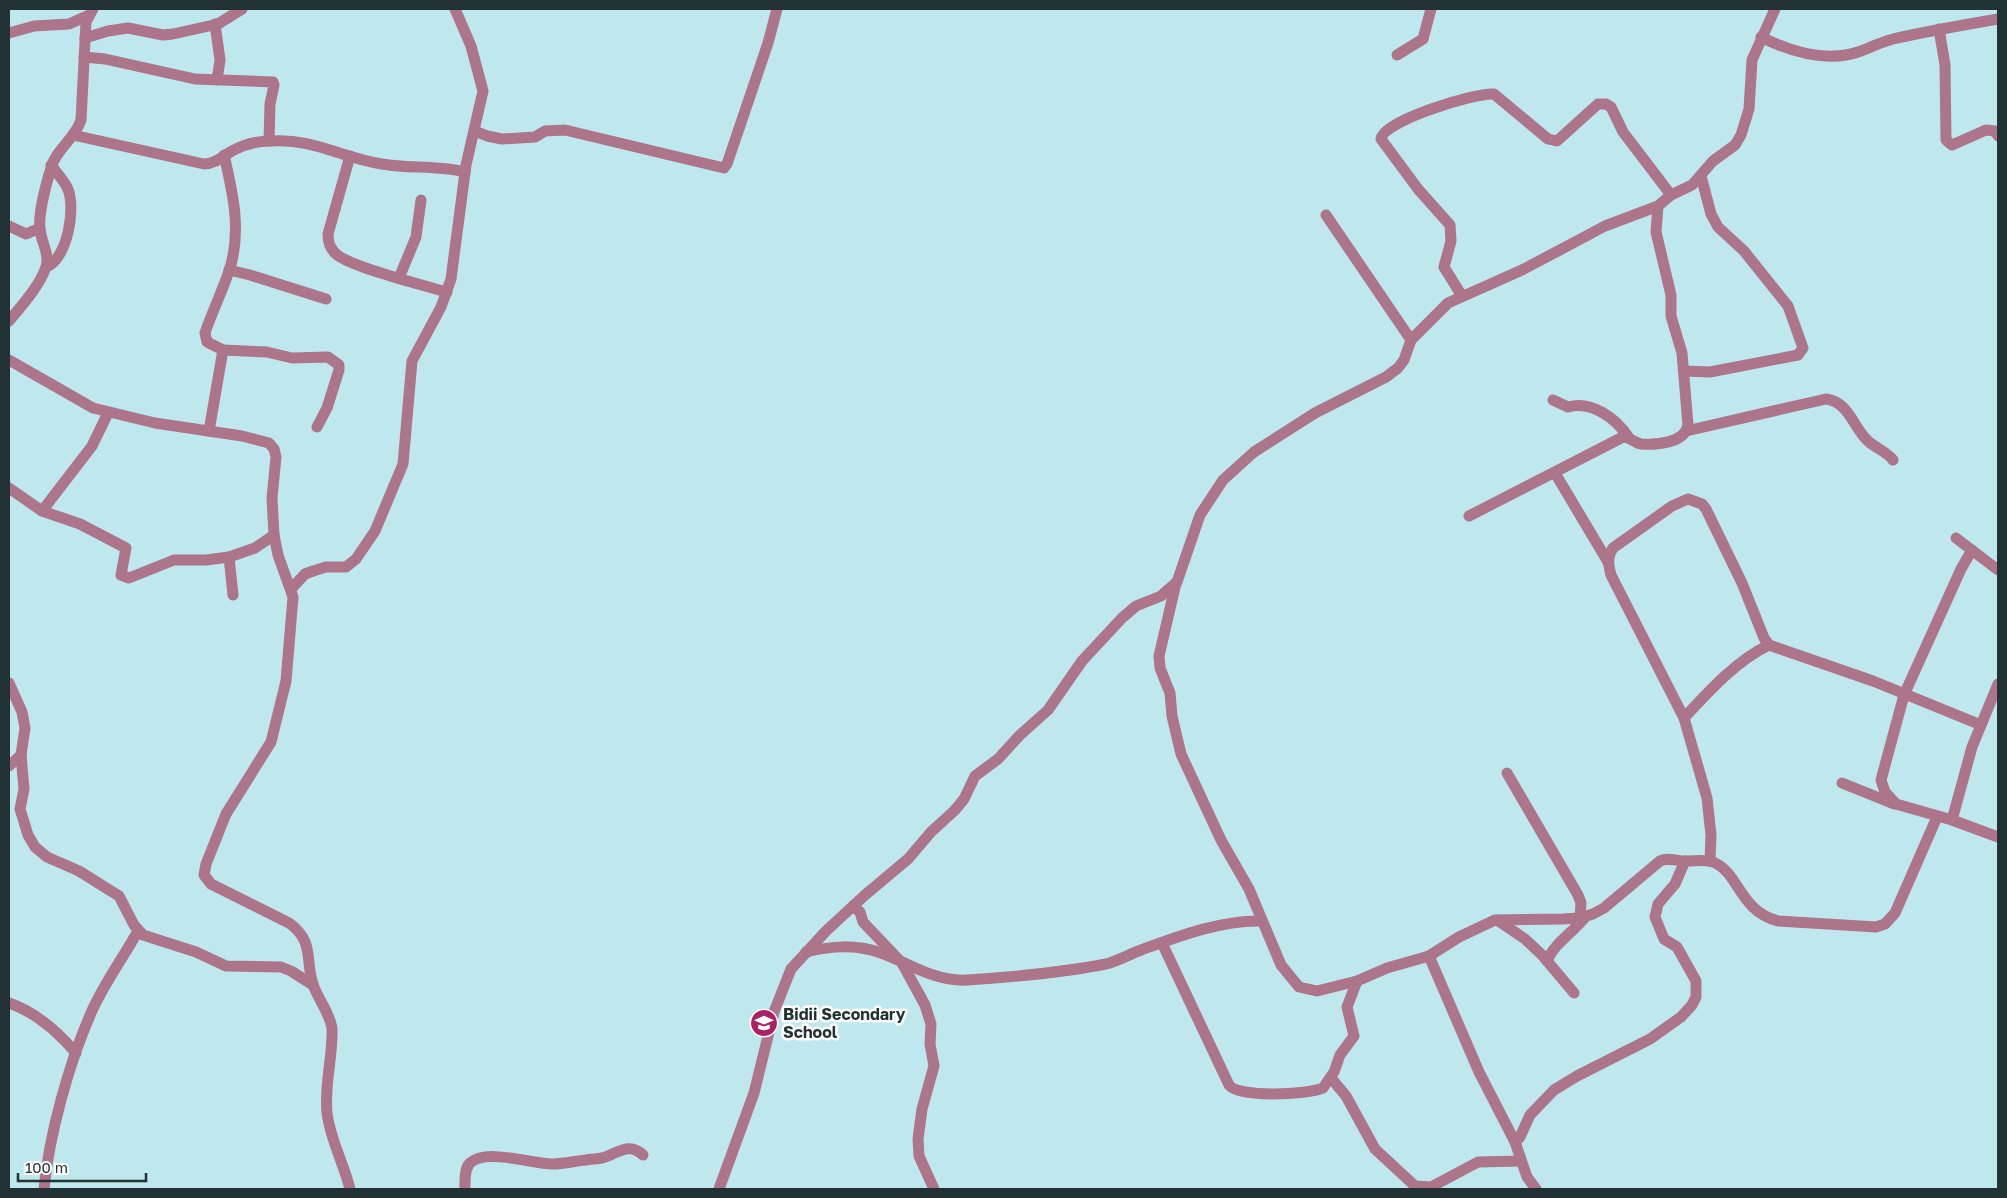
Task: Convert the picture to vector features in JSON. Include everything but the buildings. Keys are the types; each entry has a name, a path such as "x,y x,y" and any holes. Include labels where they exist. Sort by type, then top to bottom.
{"street":[{"path":"85,38 128,28 163,35 215,24 242,9"},
{"path":"291,590 306,574 350,564 369,542 375,531 403,464 412,361 447,292 452,271 465,172 480,110 482,81 471,46 455,9"},
{"path":"475,131 502,139 535,137 546,131 565,130 724,168 727,164 768,43 777,9"},
{"path":"1397,55 1423,39 1431,9"},
{"path":"1776,9 1761,38 1750,72 1749,109 1741,136 1735,145 1713,161 1701,176 1683,191 1671,195 1658,206 1605,226 1524,269 1462,296 1440,309 1410,340 1404,360 1386,377 1314,414 1254,452 1223,480 1200,515 1177,582 1159,656 1160,668 1170,693 1172,716 1181,754 1221,840 1249,889 1282,965 1299,987 1317,992 1429,956 1460,937 1497,920 1583,917 1604,908 1660,861 1667,859 1710,861 1720,866 1752,908 1768,918 1876,926 1885,924 1895,913 1936,817"},
{"path":"9,33 34,26 69,24 90,12"},
{"path":"9,321 13,310 34,288 46,267 47,259 40,228 51,165 59,150 78,130 82,112 85,38 90,12"},
{"path":"1761,38 1794,52 1837,54 1860,51 1881,42 1939,29 1998,19"},
{"path":"215,24 220,60 217,80"},
{"path":"1939,29 1945,65 1946,140 1952,145 1986,130 1995,131 1998,136"},
{"path":"84,57 105,58 163,73 217,80 273,82 270,104 269,141"},
{"path":"1462,296 1444,267 1451,241 1450,225 1418,189 1381,139 1385,132 1417,114 1474,95 1494,94 1548,139 1557,141 1598,104 1606,104 1611,107 1623,132 1671,195"},
{"path":"73,135 204,164 214,163 224,155 246,145 269,141 314,144 381,164 435,166 465,172"},
{"path":"224,155 231,183 236,225 230,270 205,333 207,342 223,350 266,352 292,358 328,356 334,360 339,365 339,370 327,408 317,427"},
{"path":"350,156 328,234 328,244 338,256 399,278 447,292"},
{"path":"46,267 53,265 58,258 68,229 70,215 67,188 51,165"},
{"path":"1684,371 1710,372 1784,358 1798,355 1803,348 1788,306 1744,251 1718,227 1709,208 1701,176"},
{"path":"399,278 416,237 421,200"},
{"path":"1469,516 1555,474 1623,437 1639,444 1679,439 1686,432 1688,425 1684,371 1680,340 1672,316 1671,295 1656,232 1658,206"},
{"path":"1326,215 1410,340"},
{"path":"9,226 26,234 40,228"},
{"path":"230,270 250,274 326,299"},
{"path":"209,432 223,350"},
{"path":"9,360 93,408 108,413 259,440 269,443 274,449 276,458 272,498 274,534 278,555 291,590 286,681 275,734 226,814 206,864 204,875 211,884 241,897 298,930 310,953 313,985 332,1028 326,1100 327,1115 350,1189"},
{"path":"1686,432 1826,399 1840,403 1865,438 1886,452 1893,460"},
{"path":"1553,400 1568,407 1577,404 1592,407 1623,429 1629,438"},
{"path":"42,511 92,446 108,413"},
{"path":"1555,474 1608,562 1611,575 1684,718 1707,798 1711,835 1710,861"},
{"path":"9,488 42,511 80,524 126,548 121,575 130,578 174,560 206,560 229,557 255,548 274,534"},
{"path":"1608,562 1613,548 1637,529 1672,506 1688,499 1695,500 1706,509 1742,583 1764,638 1769,644 1874,681 1904,695 1981,725"},
{"path":"1956,538 1998,570"},
{"path":"1896,804 1885,792 1882,780 1904,695 1960,569 1972,550"},
{"path":"229,557 233,595"},
{"path":"719,1189 754,1093 781,991 791,969 853,906 908,859 931,832 955,810 964,799 975,776 998,759 1020,734 1048,710 1082,661 1122,618 1136,606 1161,596 1177,582"},
{"path":"1684,718 1722,680 1757,650 1769,644"},
{"path":"9,683 22,712 26,728 22,755 24,789 20,809 28,835 35,847 47,857 79,871 110,890 126,906 138,931 152,939 196,952 226,966 281,967 291,970 313,985"},
{"path":"1952,820 1972,747 1998,684"},
{"path":"9,766 22,755"},
{"path":"1507,773 1581,903 1583,917 1566,939 1555,946 1547,962"},
{"path":"1842,783 1896,804 1936,817 1952,820 1998,837"},
{"path":"1515,1142 1520,1137 1530,1115 1563,1083 1650,1039 1681,1017 1692,1005 1696,997 1696,981 1677,948 1664,939 1655,917 1658,904 1680,877 1686,861"},
{"path":"853,906 860,912 863,922 902,963 926,1005 931,1024 930,1044 933,1071 922,1109 918,1139 919,1156 934,1189"},
{"path":"1497,920 1525,939 1574,993"},
{"path":"806,952 828,947 862,948 882,953 902,963 941,977 973,980 1042,974 1107,964 1208,928 1262,921"},
{"path":"44,1189 55,1126 76,1053 91,1012 138,931"},
{"path":"1162,943 1232,1088 1244,1092 1295,1095 1324,1088 1332,1078 1340,1055 1354,1036 1347,1007 1356,981"},
{"path":"1429,956 1482,1079 1515,1142 1527,1177 1536,1189"},
{"path":"9,1004 32,1014 58,1032 76,1053"},
{"path":"1332,1078 1346,1096 1375,1150 1415,1186 1431,1188 1478,1162 1521,1161"},
{"path":"465,1189 467,1168 470,1163 480,1159 514,1157 534,1162 561,1164 602,1158 623,1149 634,1149 643,1155"}],"place":[{"name":"Bidii Secondary School","path":"764,1023"}]}
